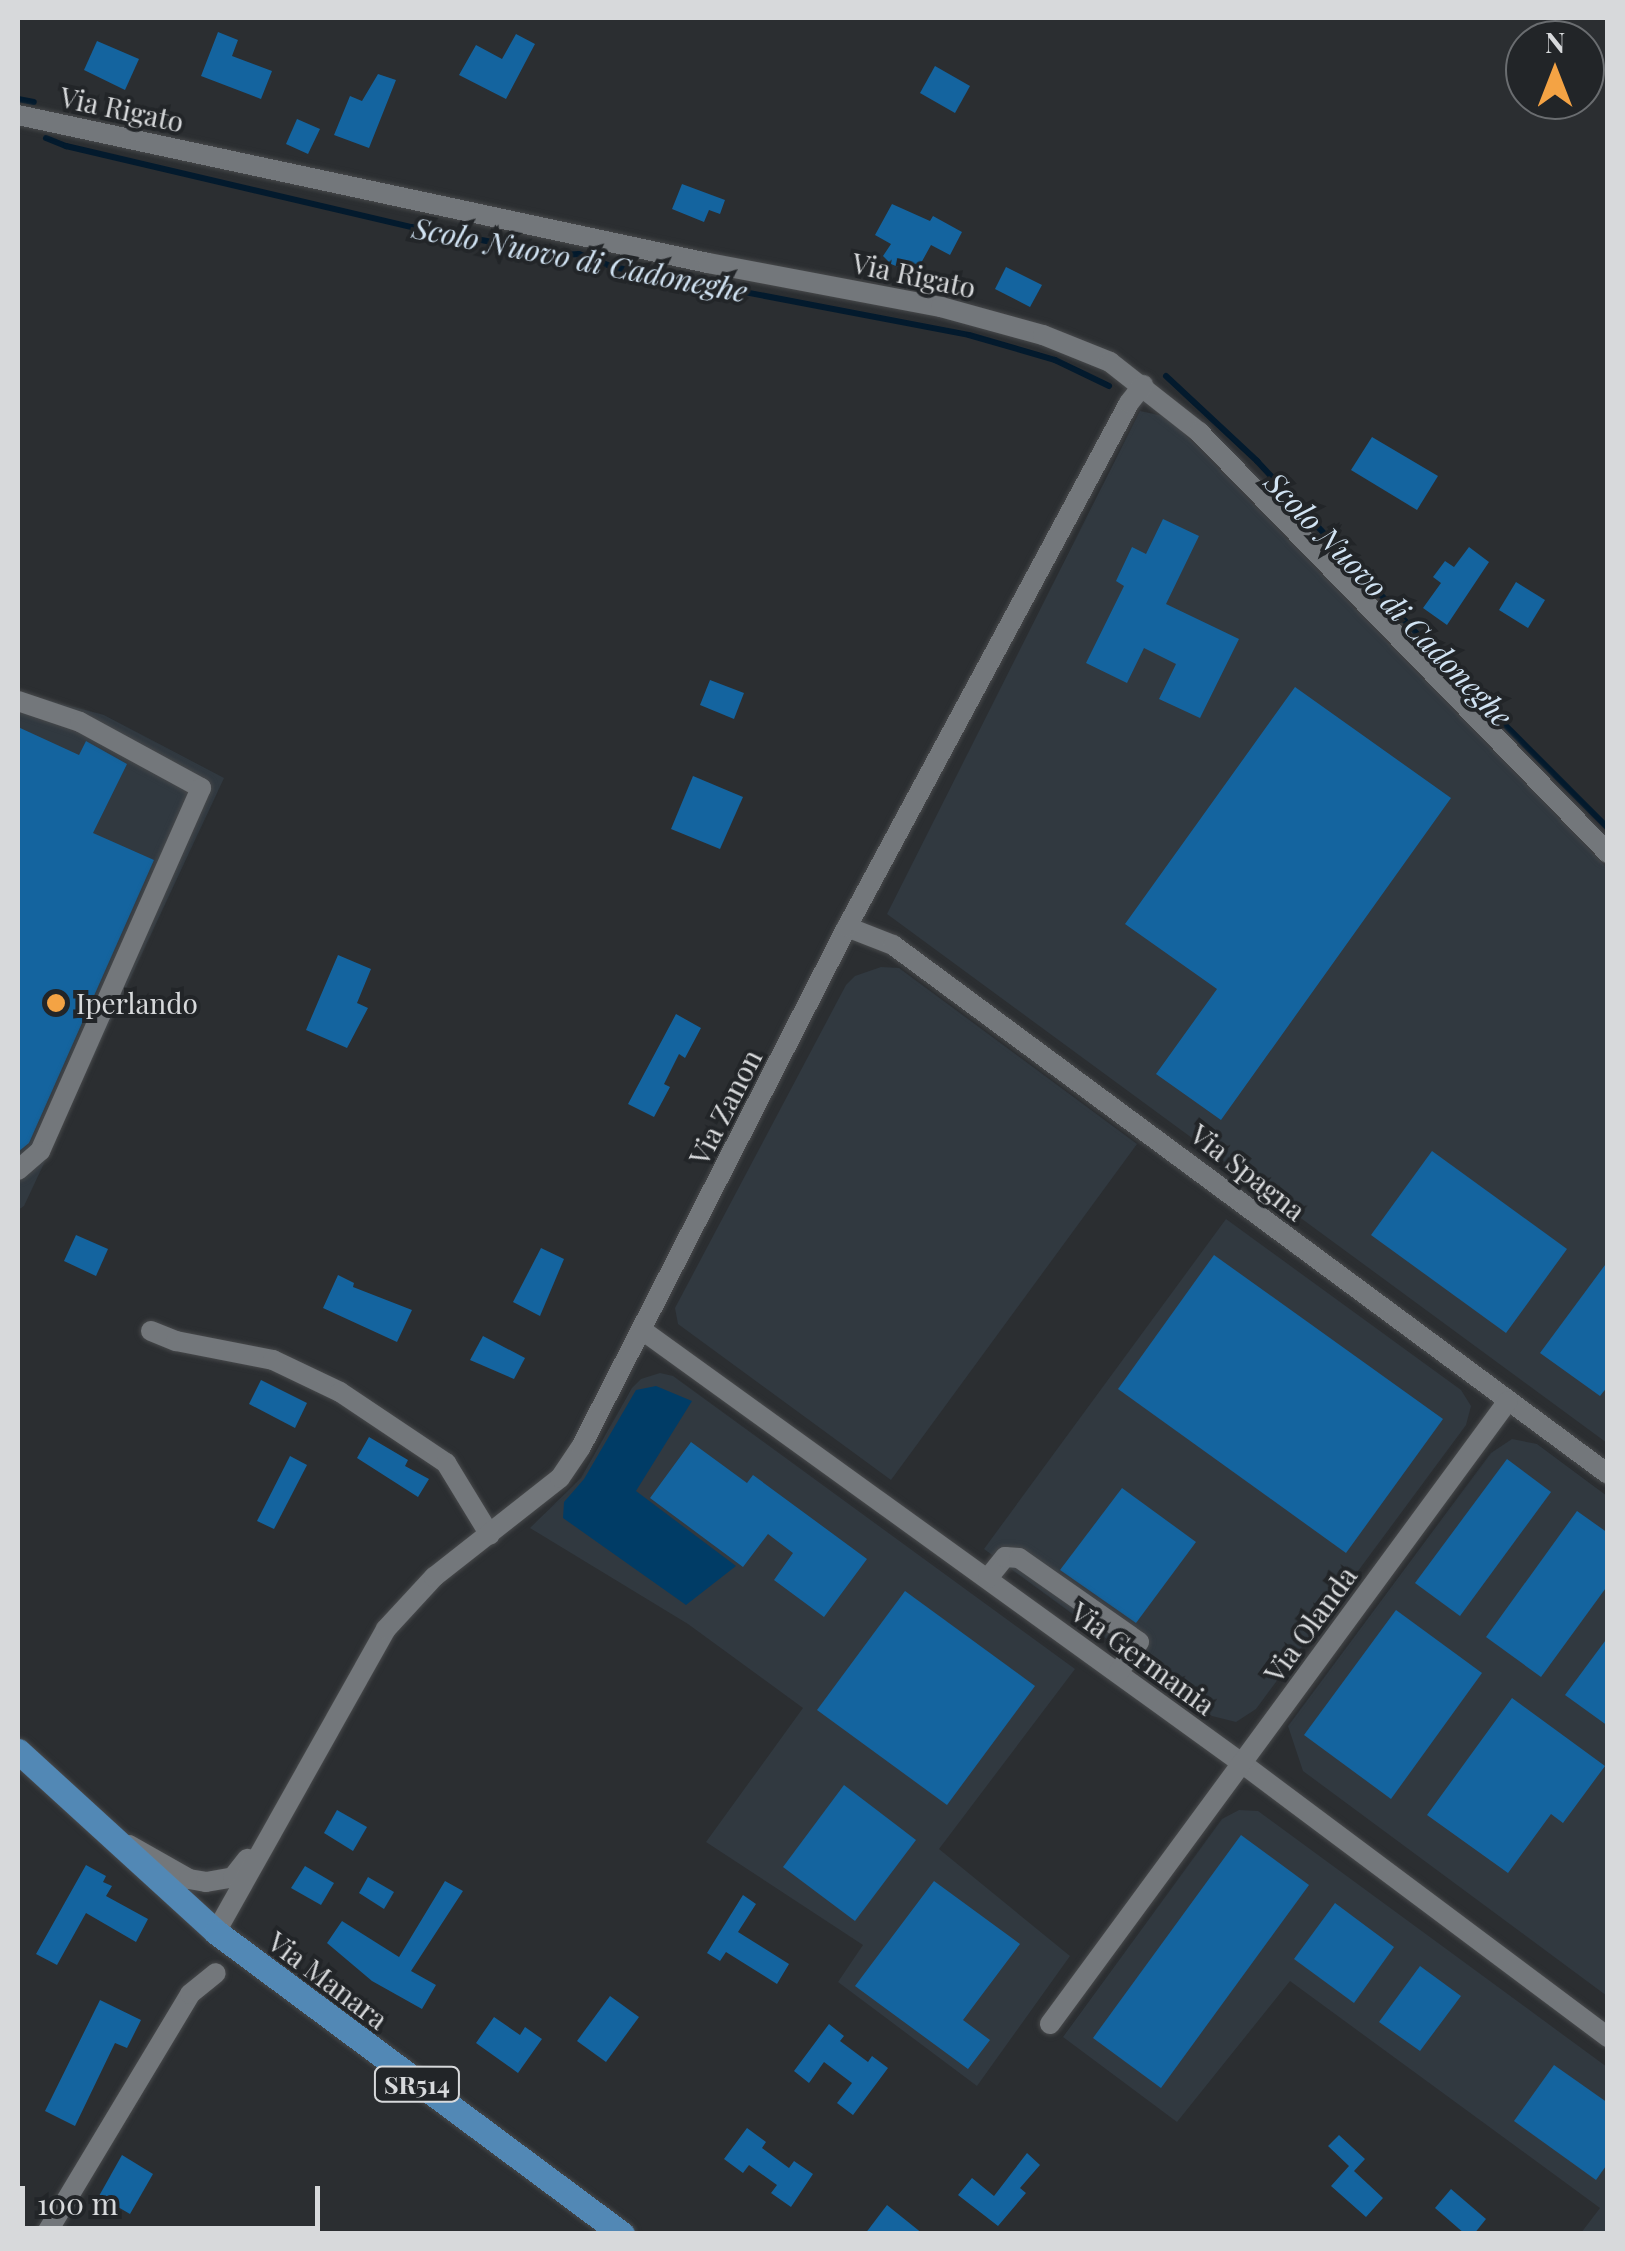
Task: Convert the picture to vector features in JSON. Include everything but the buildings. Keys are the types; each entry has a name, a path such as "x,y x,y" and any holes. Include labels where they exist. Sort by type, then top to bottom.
{"main road":[{"name":"Via Manara","path":"18,1751 216,1932 622,2234"}],"street":[{"name":"Via Rigato","path":"18,116 573,235 941,307 1043,335 1110,362 1199,432 1608,853"},
{"name":"Via Zanon","path":"216,1932 386,1629 434,1577 560,1478 582,1447 847,927 1129,403 1143,385"},
{"path":"18,700 80,722 201,788 40,1151 18,1170"},
{"name":"Via Spagna","path":"847,927 894,945 1608,1474"},
{"name":"Via Germania","path":"642,1330 1243,1764 1608,2037"},
{"path":"150,1331 176,1341 273,1360 340,1392 446,1463 490,1535"},
{"name":"Via Olanda","path":"1050,2024 1508,1401"},
{"path":"988,1578 1004,1557 1019,1558 1139,1642 1118,1673"},
{"name":"Via Zanon","path":"98,1828 189,1878 220,1880 233,1876 290,1801"},
{"path":"46,2234 190,1994 216,1973"}],"shaded area":[{"path":"1140,411 1168,417 1607,868 1607,1443 887,914"},
{"path":"18,692 104,715 224,778 24,1206 18,1210"},
{"path":"881,967 899,968 1137,1144 891,1480 678,1324 675,1308 846,985 855,976"},
{"path":"1226,1219 1461,1390 1471,1406 1466,1425 1256,1709 1236,1722 1212,1716 984,1549"},
{"path":"660,1373 673,1376 1075,1669 939,1849 1070,1956 977,2086 838,1982 863,1945 706,1842 803,1708 688,1624 530,1528 581,1478 632,1388 641,1379"},
{"path":"656,1386 692,1401 636,1491 736,1566 686,1605 563,1518 564,1502 584,1479 636,1390"},
{"path":"1512,1439 1537,1444 1607,1496 1607,1996 1303,1771 1288,1726 1491,1453"},
{"path":"1239,1810 1258,1811 1607,2067 1607,2233 1581,2233 1600,2208 1290,1981 1177,2122 1063,2037 1222,1819"}],"waterway":[{"name":"Scolo Nuovo di Cadoneghe","path":"18,99 34,102"},
{"name":"Scolo Nuovo di Cadoneghe","path":"46,138 66,146 412,227 561,255 579,254 613,267 969,335 1055,360 1109,386"},
{"name":"Scolo Nuovo di Cadoneghe","path":"1166,376 1257,461 1457,677 1608,828"}],"place":[{"name":"Iperlando","path":"56,1003"}]}
